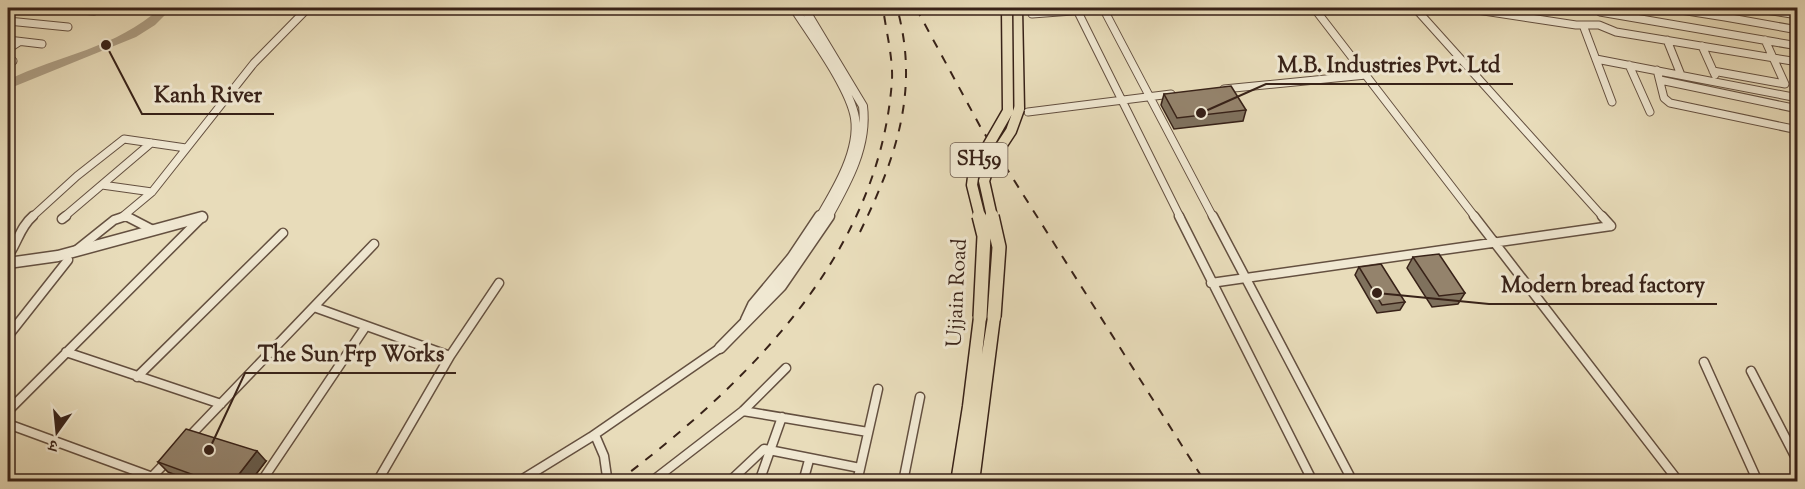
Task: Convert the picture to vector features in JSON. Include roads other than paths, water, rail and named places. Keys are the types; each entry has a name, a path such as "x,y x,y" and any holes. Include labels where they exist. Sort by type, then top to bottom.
{"main road":[{"name":"Ujjain Road","path":"957,482 980,432 987,317 984,236 972,185 974,170 1008,111 1007,8"},
{"name":"SH59","path":"987,317 999,247 984,181 985,173 1011,131 1019,109 1017,8"},
{"name":"Ujjain Road","path":"972,482 968,460 970,406 987,317"}],"street":[{"path":"52,8 94,11"},
{"path":"8,336 71,256 114,220 126,216 152,192 254,63 296,23 308,8"},
{"path":"746,320 750,308 771,285 813,230 843,173 854,132 855,119 850,105 794,8"},
{"path":"518,482 595,435 720,348 781,286 823,227 863,141 867,120 863,106 804,8"},
{"path":"1103,8 1353,482"},
{"path":"1032,14 1113,8"},
{"path":"1314,8 1679,482"},
{"path":"1211,283 1611,226 1414,8"},
{"path":"1464,8 1583,25 1592,24 1667,40 1797,62"},
{"path":"1668,8 1797,30"},
{"path":"1720,8 1725,17"},
{"path":"1753,8 1797,15"},
{"path":"1077,10 1123,99 1211,283 1313,482"},
{"path":"1599,10 1606,28"},
{"path":"1599,10 1797,46"},
{"path":"8,21 68,27"},
{"path":"1583,25 1596,59 1596,66 1612,102"},
{"path":"8,40 42,44"},
{"path":"1667,40 1681,75"},
{"path":"1713,71 1785,84 1765,40"},
{"path":"8,49 19,42"},
{"path":"1702,46 1718,82"},
{"path":"1596,59 1797,98"},
{"path":"1629,65 1650,112"},
{"path":"1657,70 1664,98 1670,103 1797,130"},
{"path":"1218,90 1366,75"},
{"path":"1660,80 1797,110"},
{"path":"1028,112 1184,93"},
{"path":"8,256 18,242 22,226 77,176 124,139 186,148"},
{"path":"62,219 151,143"},
{"path":"102,185 152,192"},
{"path":"126,216 151,229"},
{"path":"71,256 151,229 199,219"},
{"path":"8,265 71,256 199,219"},
{"path":"8,411 199,219"},
{"path":"137,377 283,233"},
{"path":"183,444 374,244"},
{"path":"377,482 450,356 499,283"},
{"path":"314,307 450,356"},
{"path":"261,482 366,326"},
{"path":"66,352 221,404"},
{"path":"1704,362 1758,482"},
{"path":"651,482 743,411 786,369"},
{"path":"1751,370 1794,449 1797,462"},
{"path":"857,482 878,389"},
{"path":"903,482 920,397"},
{"path":"743,411 868,432"},
{"path":"759,482 782,417"},
{"path":"8,424 150,479 166,482"},
{"path":"595,435 604,456 607,477"},
{"path":"729,482 764,449 809,460 860,468"},
{"path":"150,479 175,452"},
{"path":"803,482 809,460"}],"waterway":[{"path":"8,85 27,75 132,35 166,8"}],"railway":[{"path":"617,482 714,402 758,357 799,309 834,258 862,202 882,143 892,80 883,8"},
{"path":"860,232 884,177 901,123 906,67 897,8"},
{"path":"916,8 981,128 1205,482"}],"place":[{"name":"Kanh River","path":"106,45"},
{"name":"M.B. Industries Pvt. Ltd","path":"1201,113"},
{"name":"Modern bread factory","path":"1377,293"},
{"name":"The Sun Frp Works","path":"209,450"}]}
